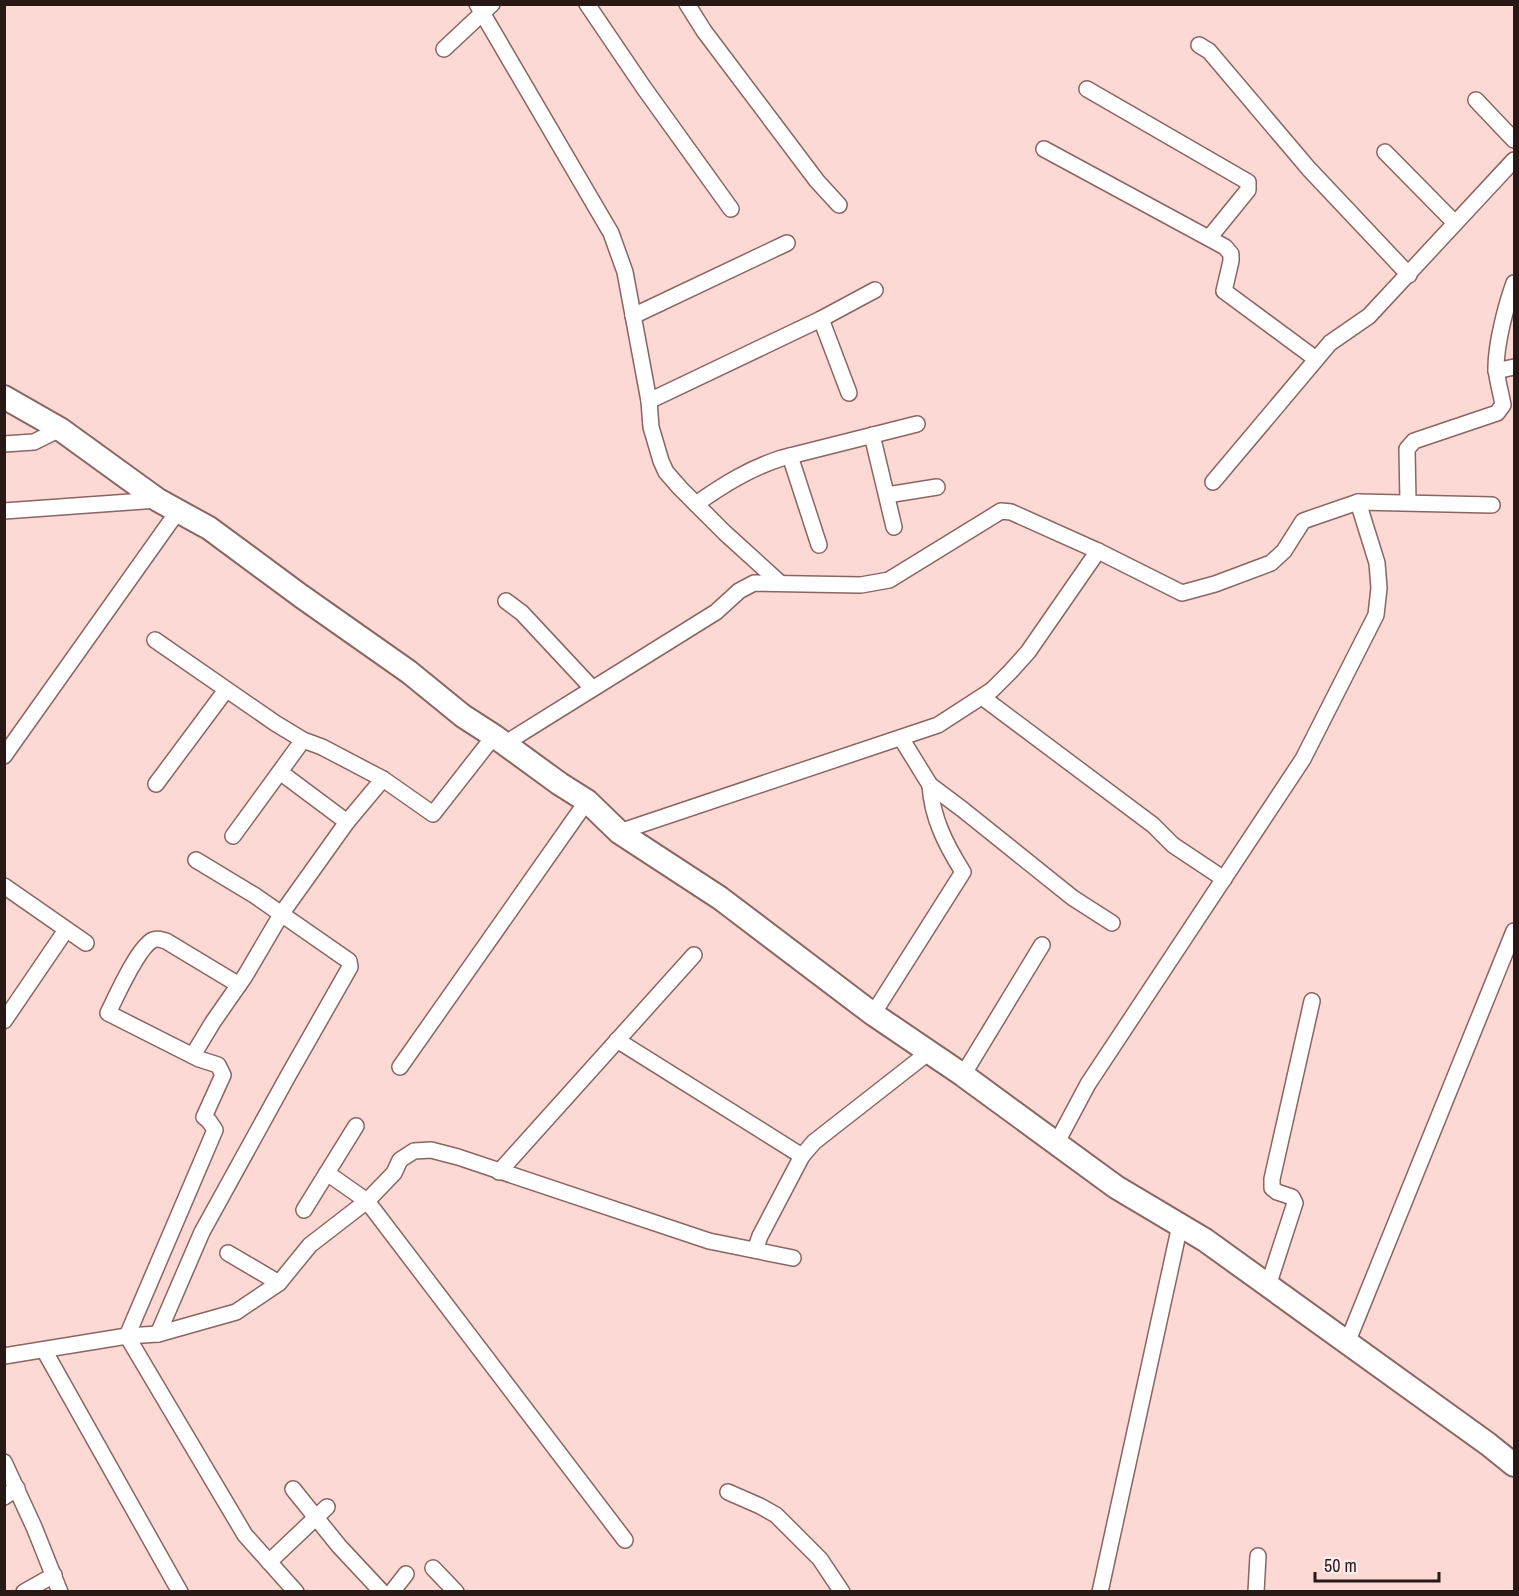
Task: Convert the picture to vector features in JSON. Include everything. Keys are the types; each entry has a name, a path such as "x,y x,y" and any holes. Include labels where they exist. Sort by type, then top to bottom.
{"street":[{"path":"587,4 731,209"},
{"path":"687,4 704,31 810,172 839,205"},
{"path":"444,49 484,7 610,232 626,272 649,401 651,427 666,472 725,533 780,583"},
{"path":"1199,45 1209,51 1309,169 1409,274"},
{"path":"1087,89 1248,182 1248,190 1209,238"},
{"path":"1476,100 1515,140"},
{"path":"1044,149 1225,247 1231,254 1231,261 1224,291 1316,359"},
{"path":"1385,152 1455,223"},
{"path":"1213,482 1330,343 1369,316 1515,160"},
{"path":"633,316 787,243"},
{"path":"1408,502 1407,449 1414,441 1497,413 1503,405 1496,371 1496,355 1515,283"},
{"path":"649,401 821,319 875,290"},
{"path":"821,319 849,393"},
{"path":"1496,371 1515,367"},
{"path":"4,397 60,429 168,505 209,528 409,672 464,716 587,801 619,832 744,915 873,1014 963,1075 1116,1188 1205,1240 1515,1465"},
{"path":"696,504 746,472 763,464 917,424"},
{"path":"4,444 34,442 60,429"},
{"path":"872,435 894,527"},
{"path":"790,456 819,545"},
{"path":"887,495 937,487"},
{"path":"1056,1144 1088,1084 1303,759 1376,615 1379,588 1377,562 1358,502"},
{"path":"154,640 275,723 303,740 322,747 383,779 433,814 499,740 592,688 716,612 739,591 754,583 861,585 889,580 1001,511 1011,512 1098,551 1182,593 1215,584 1271,563 1284,551 1303,521 1358,502 1492,505"},
{"path":"4,512 168,505"},
{"path":"4,756 168,505"},
{"path":"619,832 938,725 992,690 1028,652 1098,551"},
{"path":"507,601 522,613 592,688"},
{"path":"156,784 226,690"},
{"path":"982,697 1153,825 1173,845 1224,879"},
{"path":"901,738 930,785 1073,898 1112,923"},
{"path":"233,836 303,740"},
{"path":"279,772 347,822"},
{"path":"193,1055 239,985 282,913 347,822 383,779"},
{"path":"873,1014 963,872 939,827 931,801 930,785"},
{"path":"400,1067 587,801"},
{"path":"158,1334 202,1232 350,967 349,961 282,913 196,860"},
{"path":"4,886 86,943"},
{"path":"4,1020 66,930"},
{"path":"1347,1343 1515,931"},
{"path":"127,1336 215,1130 210,1121 204,1117 223,1075 218,1065 108,1013 141,950 152,940 166,941 239,985"},
{"path":"963,1075 1042,945"},
{"path":"499,1172 694,955"},
{"path":"1268,1286 1295,1203 1292,1197 1272,1188 1272,1179 1311,1001"},
{"path":"617,1040 802,1156"},
{"path":"755,1250 802,1156 814,1142 929,1052"},
{"path":"304,1210 356,1126"},
{"path":"4,1356 127,1336 158,1334 236,1312 279,1283 310,1245 367,1201 394,1173 400,1160 414,1151 431,1150 458,1157 709,1241 793,1258"},
{"path":"327,1173 367,1201 625,1540"},
{"path":"1100,1592 1180,1225"},
{"path":"228,1253 279,1283"},
{"path":"127,1336 245,1535 296,1592"},
{"path":"44,1350 180,1592"},
{"path":"4,1462 11,1493 54,1575 60,1592"},
{"path":"293,1489 339,1546 382,1592"},
{"path":"728,1492 776,1515 820,1559 842,1592"},
{"path":"269,1562 327,1507"},
{"path":"1256,1592 1258,1556"},
{"path":"432,1568 456,1592"},
{"path":"392,1592 406,1574"},
{"path":"24,1592 54,1575"}]}
